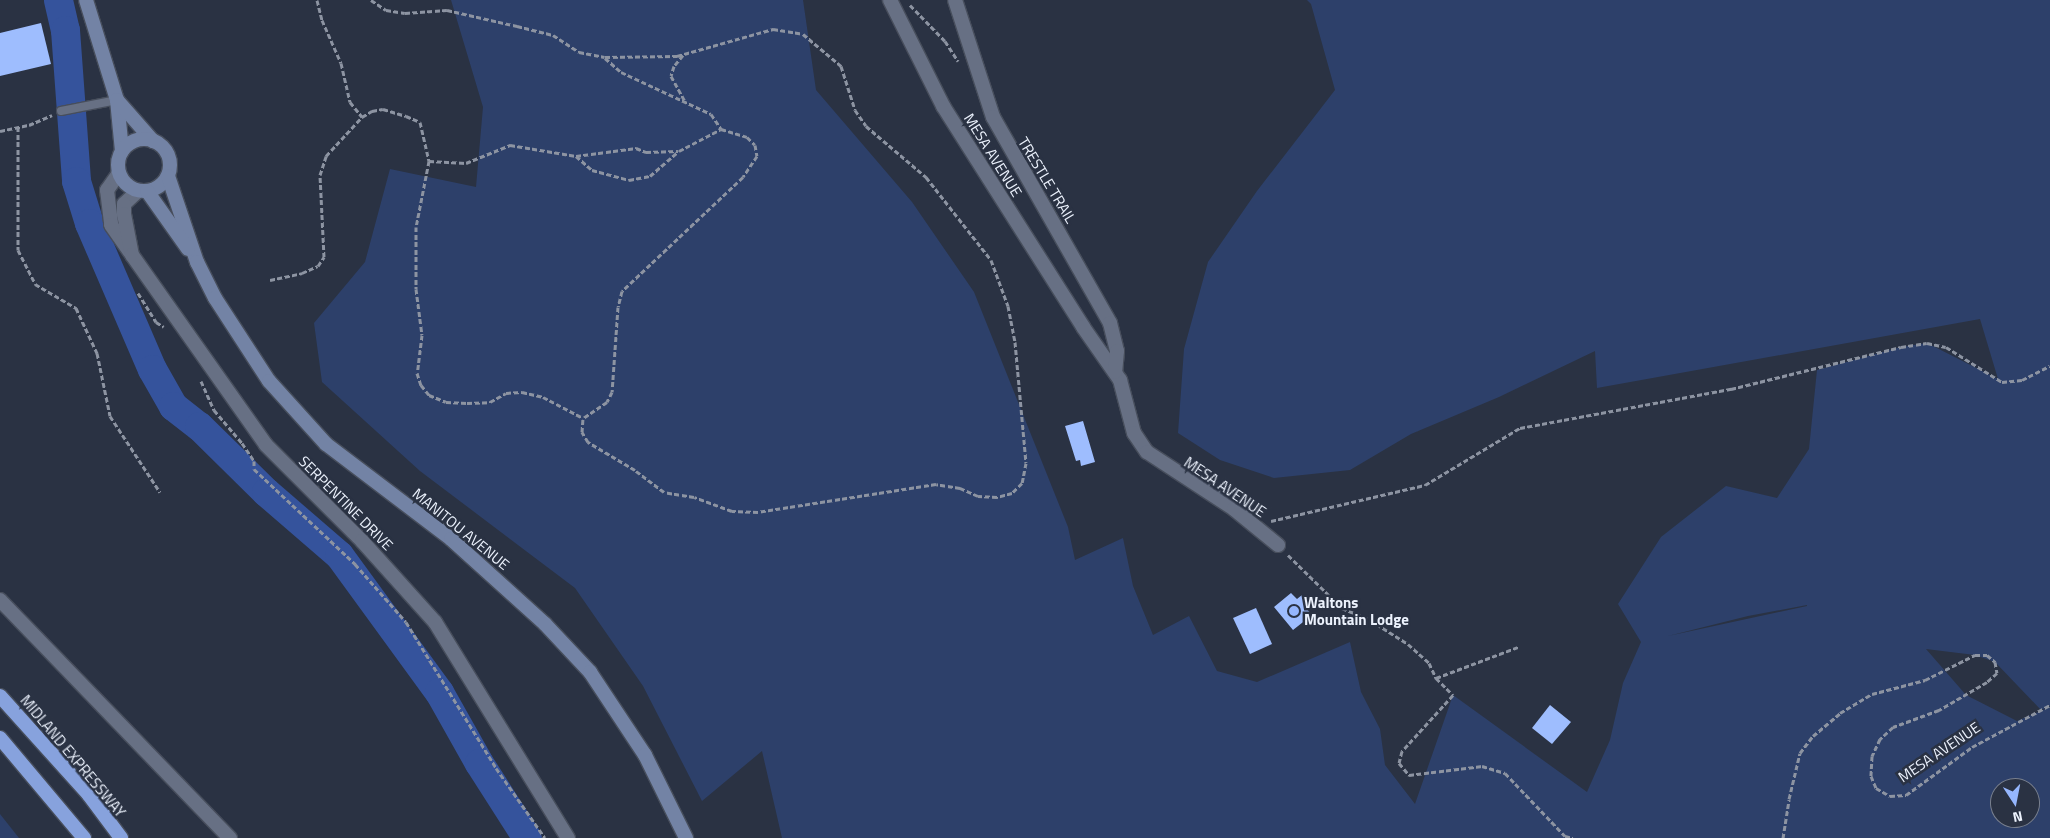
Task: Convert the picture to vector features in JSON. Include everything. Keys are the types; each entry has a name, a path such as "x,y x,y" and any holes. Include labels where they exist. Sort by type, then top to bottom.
{"highway":[{"name":"MIDLAND EXPRESSWAY","path":"0,696 89,796 120,838"},
{"path":"0,738 65,813 84,838"},
{"path":"0,751 65,813"}],"main road":[{"path":"86,0 117,100 122,151 119,173 126,184 142,191 160,186 168,176 168,155 117,100"},
{"path":"122,151 137,140 153,141"},
{"name":"MANITOU AVENUE","path":"168,176 197,262 214,298 250,353 291,408 326,444 451,539 512,592 590,672 645,755 686,838"},
{"name":"MANITOU AVENUE","path":"142,191 197,262"}],"street":[{"name":"MESA AVENUE","path":"890,0 943,106 1082,327 1115,372 1130,410 1134,432 1146,452 1254,525 1278,545"},
{"name":"TRESTLE TRAIL","path":"955,0 997,126 1110,323 1116,351 1115,372"},
{"path":"119,173 107,190 111,224 132,255"},
{"name":"SERPENTINE DRIVE","path":"142,191 124,204 132,255 266,445 362,541 435,622 568,838"},
{"path":"0,600 230,838"}],"lane":[{"path":"61,111 117,100"}],"path":[{"path":"317,0 322,20 341,63 350,102 362,117"},
{"path":"370,0 386,10 405,13 447,10 508,24 553,36 578,52 605,58 684,54 773,29 786,29 803,34 841,66 855,110 866,126 926,177 991,260 997,274 1015,342 1025,420 1026,462 1022,483 1012,493 997,497 978,496 960,488 936,484 758,512 732,511 694,497 664,492 635,470 588,442 582,432 583,418"},
{"path":"904,0 945,41 961,64"},
{"path":"684,54 674,66 671,76 674,86 685,101"},
{"path":"583,418 607,402 612,392 618,307 622,291 743,177 758,156 755,145 747,137 721,129 711,114 622,72 605,58"},
{"path":"270,280 302,273 318,266 324,257 320,175 326,156 362,117 383,109 420,122 429,161 416,227 416,289 422,335 417,373 421,386 429,395 446,402 490,402 506,393 522,392 543,397 583,418"},
{"path":"0,131 18,127 61,111"},
{"path":"18,127 18,250 35,284 76,308 97,353 110,416 160,492"},
{"path":"576,156 592,170 629,180 650,176 679,151 721,129"},
{"path":"429,161 466,164 510,144 576,156 636,148 646,152 679,151"},
{"path":"137,289 156,322 169,331"},
{"path":"1254,525 1425,485 1520,428 1731,389 1901,347 1927,344 1946,347 2002,382 2022,380 2050,366"},
{"path":"198,374 214,410 242,443 254,461 254,469 355,564 411,627 496,768 545,838"},
{"path":"1278,545 1342,608 1370,620 1408,644 1429,663 1436,678 1453,695 1402,751 1399,763 1409,775 1482,766 1505,773 1565,836 1573,838"},
{"path":"1436,678 1518,647"},
{"name":"MESA AVENUE","path":"1784,838 1788,799 1800,753 1819,730 1872,694 1925,680 1975,655 1987,654 1996,662 1997,673 1987,682 1939,710 1893,727 1880,740 1872,756 1871,776 1876,788 1890,796 1906,795 1972,747 2050,705"}],"shaded area":[{"path":"451,0 803,0 816,90 912,202 974,292 1068,527 1075,560 1123,538 1133,586 1153,635 1189,616 1217,671 1257,682 1350,642 1361,692 1380,729 1385,765 1415,804 1453,695 1587,792 1610,740 1623,683 1641,642 1618,604 1661,537 1726,486 1777,498 1809,449 1817,370 1901,347 1927,343 1998,379 1980,319 1597,388 1595,351 1499,397 1411,434 1350,470 1274,478 1220,460 1178,433 1184,349 1208,262 1257,191 1335,90 1311,4 1307,0 2050,0 2050,706 2041,710 1995,662 1975,655 1926,649 1966,695 2017,721 2050,707 2050,838 782,838 762,751 702,801 643,686 575,588 420,471 322,382 314,323 365,262 390,169 476,187 483,107","holes":["1807,606 1668,636 1748,616"]},
{"path":"0,814 19,838 0,838"}],"building":[{"path":"41,23 51,64 0,76 0,33"},
{"path":"1083,421 1095,462 1081,466 1080,460 1076,461 1065,426"},
{"name":"Waltons Mountain Lodge","path":"1291,593 1297,599 1302,595 1310,606 1306,608 1312,615 1293,630 1274,607"},
{"path":"1256,608 1272,644 1250,654 1233,618"},
{"path":"1550,705 1571,722 1552,744 1532,728"}],"waterway":[{"path":"58,0 65,30 76,181 89,223 152,369 173,406 199,426 266,492 339,555 439,692 479,763 527,838"}],"place":[{"name":"Waltons Mountain Lodge","path":"1294,611"}]}
